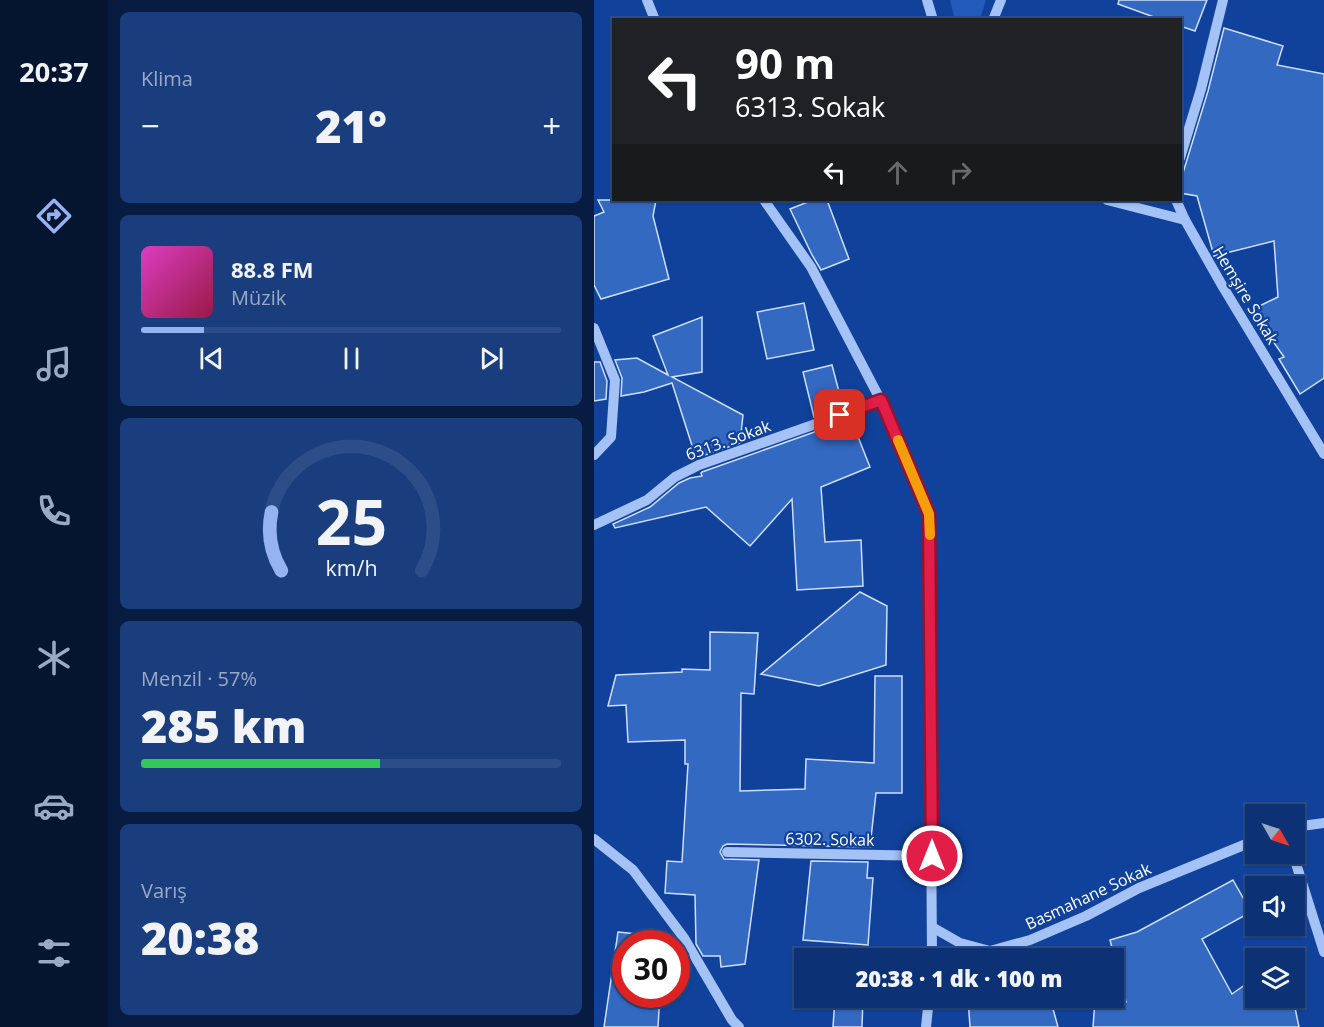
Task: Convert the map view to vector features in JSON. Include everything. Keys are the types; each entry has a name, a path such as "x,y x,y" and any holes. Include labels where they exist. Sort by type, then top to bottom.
{"street":[{"path":"647,0 654,18"},
{"path":"927,0 932,18"},
{"path":"994,18 1001,0"},
{"path":"1182,151 1201,89 1223,0"},
{"path":"765,201 811,267 881,400 929,514 932,948"},
{"path":"1111,201 1185,220"},
{"name":"Hemşire Sokak","path":"1176,201 1223,287 1324,454"},
{"path":"594,328 615,380 611,437 594,455"},
{"name":"6313. Sokak","path":"594,525 647,500 675,477 699,465 881,400"},
{"path":"1305,825 1324,823"},
{"path":"594,839 633,870 684,938 732,1020 739,1027"},
{"name":"Basmahane Sokak","path":"932,927 960,943 990,951 1030,940 1086,916 1139,888 1245,845"},
{"name":"6302. Sokak","path":"727,852 932,856"},
{"path":"1296,864 1324,952"},
{"path":"926,1027 928,1008"}],"shaded area":[{"path":"950,0 986,0 980,18 954,18"}],"building":[{"path":"1119,0 1207,0 1195,31 1182,27 1182,18 1156,18 1118,4"},
{"path":"1224,28 1283,46 1277,65 1324,74 1324,378 1300,394 1279,359 1284,357 1251,310 1278,297 1274,241 1214,256 1197,196 1182,193 1182,176"},
{"path":"598,200 656,201 653,216 669,279 601,299 594,285 594,216 604,212"},
{"path":"810,201 827,201 849,259 821,270 790,209"},
{"path":"804,303 814,350 767,359 757,312"},
{"path":"702,317 702,372 672,377 743,415 740,443 696,458 672,383 644,392 621,396 622,378 615,360 637,358 668,375 653,336"},
{"path":"594,362 600,362 607,381 606,399 594,401"},
{"path":"832,365 843,407 814,417 803,372"},
{"path":"851,419 870,467 821,487 825,542 861,540 863,586 797,590 792,499 750,546 706,507 615,528 613,524 650,507 679,483 702,476 702,472"},
{"path":"860,592 887,606 886,665 819,686 761,674"},
{"path":"710,632 758,633 754,694 741,693 740,791 805,789 806,759 874,763 875,676 902,676 902,793 876,793 870,847 727,844 723,846 720,852 724,859 759,860 745,964 721,967 720,956 703,956 696,944 695,895 665,893 667,861 682,862 688,764 685,764 685,740 628,742 626,705 608,706 616,675 682,672 682,669 710,670"},
{"path":"811,861 868,862 867,878 873,878 868,945 803,940"},
{"path":"1233,880 1245,901 1245,915 1202,939 1232,994 1245,985 1245,1008 1295,1008 1299,1027 1093,1027 1094,1008 1124,1008 1124,1002 1126,1002 1124,948 1112,948 1110,940 1137,932"},
{"path":"612,973 612,1008 659,1008 658,1027 604,1027"},
{"path":"834,1008 863,1008 862,1027 833,1027"},
{"path":"969,1008 1053,1008 1058,1027 970,1027"}],"slow traffic":[{"path":"898,440 929,514 930,535"}],"route":[{"path":"840,415 881,400 929,514 932,856"}]}
